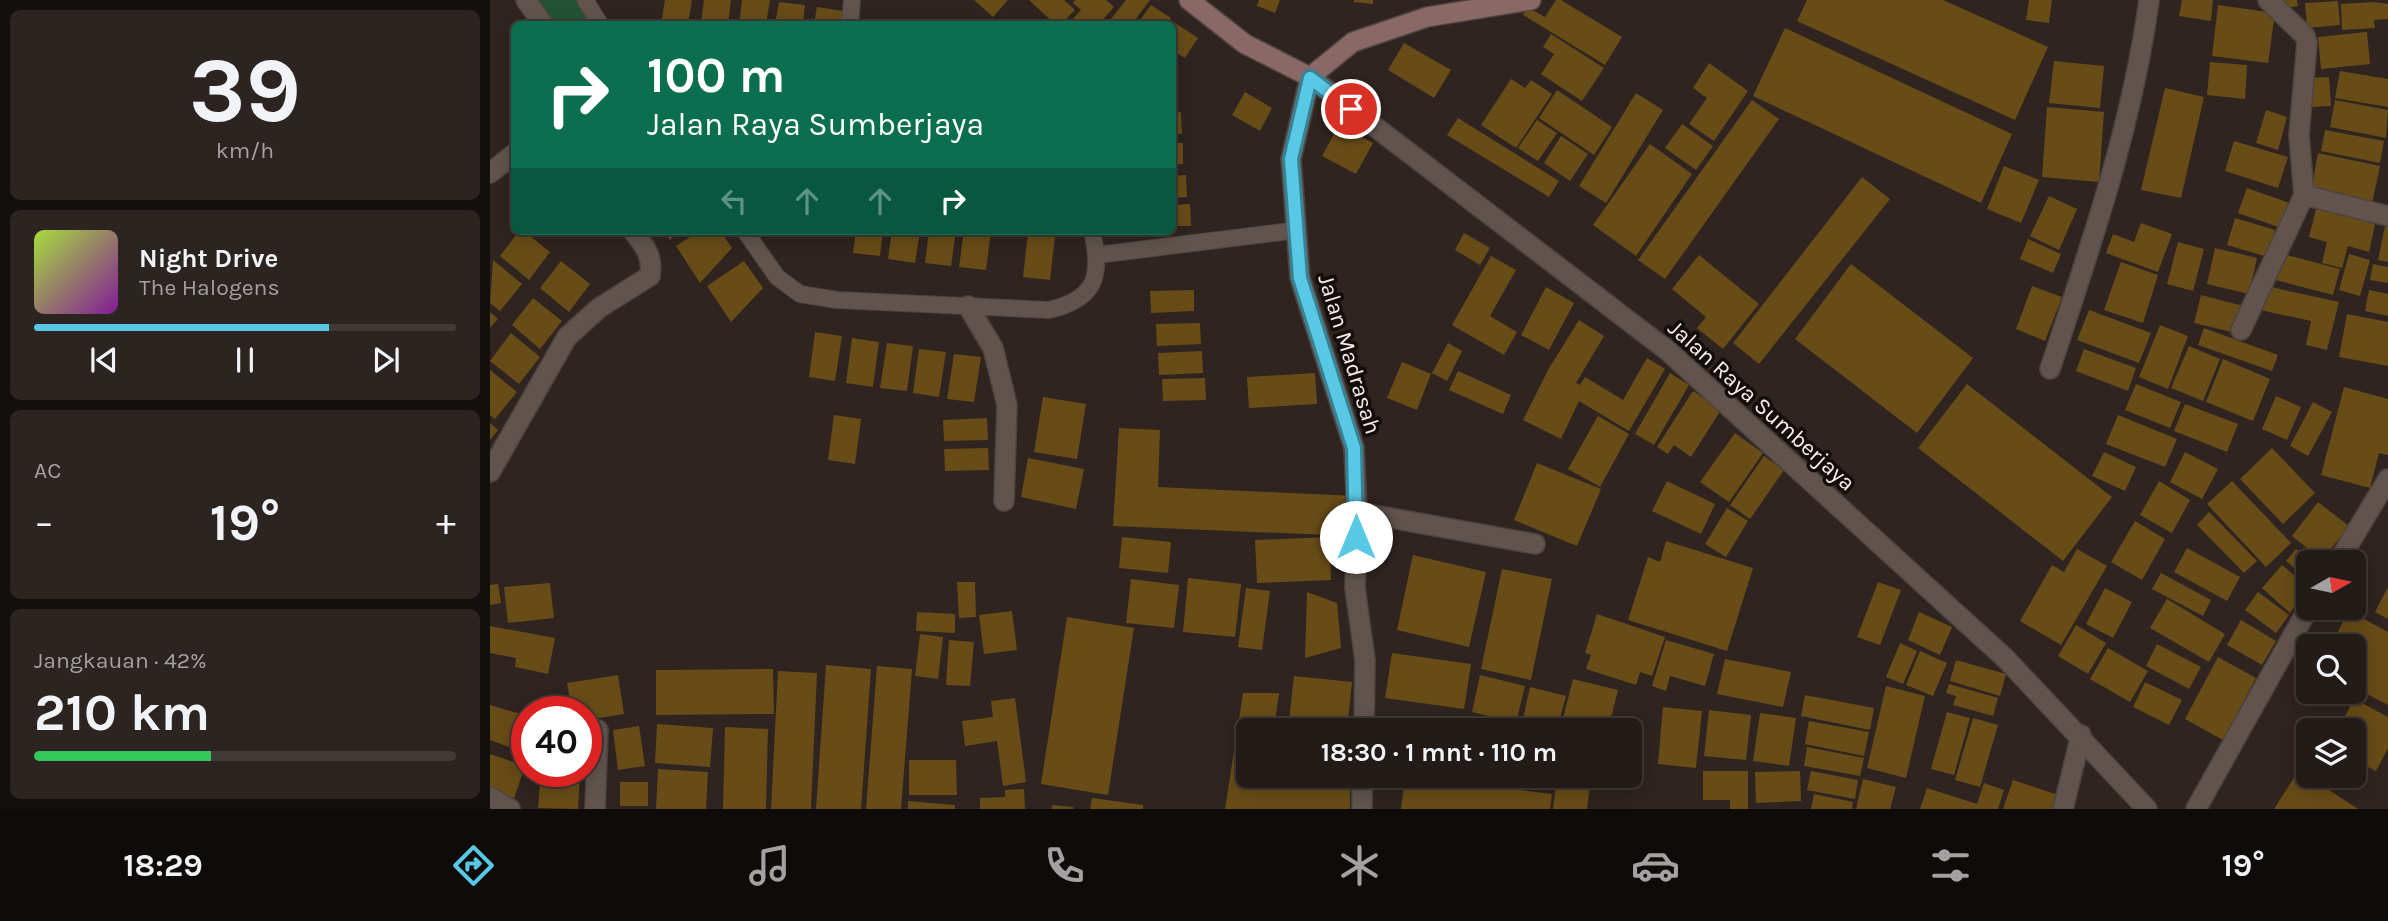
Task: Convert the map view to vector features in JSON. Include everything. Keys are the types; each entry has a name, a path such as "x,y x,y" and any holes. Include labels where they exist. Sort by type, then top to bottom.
{"main road":[{"path":"1189,0 1245,44 1310,78 1353,42 1427,17 1531,0"}],"street":[{"path":"526,0 541,21"},
{"path":"2050,369 2106,199 2144,39 2149,0"},
{"path":"2241,330 2304,195 2299,135 2307,43 2305,36 2268,0"},
{"name":"Jalan Madrasah","path":"1310,78 1291,159 1300,278 1354,448 1357,512 1355,588 1365,660 1364,718"},
{"name":"Jalan Raya Sumberjaya","path":"1310,78 1668,351 2006,659 2081,735 2147,809"},
{"path":"490,173 511,156"},
{"path":"2304,195 2388,216"},
{"path":"490,472 567,337 598,309 650,276 652,262 649,251 636,235"},
{"path":"968,306 993,348 1007,405 1004,501"},
{"path":"2345,550 2388,478"},
{"path":"1357,512 1535,544"},
{"path":"2196,809 2302,620"},
{"path":"2063,809 2081,735"},
{"path":"595,809 596,787"},
{"path":"1362,788 1362,809"},
{"path":"490,797 510,809"}],"lane":[{"path":"585,0 598,21"},
{"path":"850,21 852,0"},
{"path":"1097,255 1298,230"},
{"path":"748,235 777,277 800,294 837,300 1049,310 1067,306 1090,288 1096,278 1097,255 1093,235"}],"green space":[{"path":"526,0 586,0 600,21 541,21"}],"building":[{"path":"665,0 692,0 688,21 662,21"},
{"path":"704,0 731,0 728,21 701,21"},
{"path":"742,0 770,0 766,21 739,21"},
{"path":"974,0 1008,0 993,17"},
{"path":"1029,0 1064,0 1075,10 1064,21 1052,21"},
{"path":"1075,0 1106,0 1114,7 1102,21 1071,21 1081,10 1073,3"},
{"path":"1126,0 1150,0 1134,21 1109,21"},
{"path":"1259,0 1280,0 1275,13 1257,6"},
{"path":"1373,0 1373,4 1354,2"},
{"path":"1556,0 1561,0 1622,37 1605,65 1523,15 1527,7 1545,17"},
{"path":"1807,0 1943,0 2048,47 2015,120 1797,21"},
{"path":"2029,0 2052,0 2049,23 2026,20"},
{"path":"2182,0 2213,0 2211,21 2179,16"},
{"path":"2278,0 2297,0 2298,6 2279,9"},
{"path":"2338,1 2340,25 2307,28 2305,3"},
{"path":"779,2 805,5 803,21 776,21"},
{"path":"2341,4 2388,4 2388,19 2374,20 2375,28 2342,30"},
{"path":"1151,5 1171,18 1169,21 1139,21"},
{"path":"2218,5 2275,13 2268,63 2212,56"},
{"path":"817,7 844,11 842,21 815,21"},
{"path":"1176,24 1198,38 1185,58 1176,52"},
{"path":"1785,28 2012,134 1981,203 1753,96"},
{"path":"2367,32 2370,64 2321,69 2318,37"},
{"path":"1551,34 1604,68 1582,101 1541,74 1554,54 1543,47"},
{"path":"1404,43 1451,70 1434,98 1388,70"},
{"path":"2054,61 2104,66 2100,108 2049,103"},
{"path":"2210,62 2247,65 2245,99 2207,95"},
{"path":"1709,63 1748,91 1714,141 1689,124 1707,98 1693,88"},
{"path":"2340,71 2388,79 2388,107 2335,98"},
{"path":"2329,77 2331,106 2309,107 2308,78"},
{"path":"1511,79 1525,88 1531,80 1552,94 1516,148 1481,125"},
{"path":"2165,88 2204,97 2181,198 2141,190"},
{"path":"1557,90 1612,127 1594,155 1539,118"},
{"path":"1245,92 1272,108 1260,131 1232,115"},
{"path":"1636,93 1663,110 1606,203 1579,186"},
{"path":"1752,100 1779,119 1665,279 1638,260"},
{"path":"2335,100 2388,110 2386,138 2330,127"},
{"path":"2047,107 2104,112 2099,182 2042,177"},
{"path":"2266,110 2287,117 2278,150 2256,143"},
{"path":"1181,112 1182,134 1176,134 1176,113"},
{"path":"1458,118 1559,181 1549,197 1447,135"},
{"path":"1537,120 1557,133 1538,161 1518,148"},
{"path":"1682,124 1713,146 1696,170 1665,148"},
{"path":"1339,125 1373,143 1356,174 1322,156"},
{"path":"2325,130 2384,141 2380,163 2321,151"},
{"path":"1561,136 1588,154 1570,181 1544,163"},
{"path":"2234,141 2288,157 2278,188 2225,171"},
{"path":"1176,143 1183,143 1183,164 1176,165"},
{"path":"1650,144 1692,174 1636,256 1593,225"},
{"path":"2318,153 2380,166 2372,204 2311,191"},
{"path":"2004,166 2039,180 2021,223 1987,209"},
{"path":"1186,175 1187,197 1176,198 1176,176"},
{"path":"1862,177 1890,199 1759,364 1733,343"},
{"path":"2247,188 2292,204 2284,229 2238,213"},
{"path":"2049,196 2077,209 2059,250 2030,236"},
{"path":"1190,204 1191,226 1176,226 1176,205"},
{"path":"2317,205 2376,220 2369,252 2348,246 2342,268 2322,263 2327,242 2309,237"},
{"path":"2235,218 2275,230 2268,257 2227,245"},
{"path":"2141,223 2172,234 2158,272 2106,253 2113,234 2134,242"},
{"path":"2385,226 2388,226 2388,262 2378,260"},
{"path":"1464,233 1490,248 1480,265 1455,250"},
{"path":"516,235 529,235 550,252 529,280 500,256"},
{"path":"693,235 723,235 732,248 700,283 676,246"},
{"path":"855,235 883,235 880,256 853,253"},
{"path":"891,235 919,235 915,263 888,259"},
{"path":"928,235 955,235 951,266 925,263"},
{"path":"963,235 990,235 986,270 959,267"},
{"path":"1028,235 1055,236 1050,280 1023,277"},
{"path":"2028,239 2061,254 2053,273 2020,259"},
{"path":"2178,242 2204,249 2193,291 2167,284"},
{"path":"2215,248 2257,258 2249,294 2207,284"},
{"path":"2279,253 2340,269 2333,295 2272,279"},
{"path":"2349,254 2370,260 2360,296 2339,290"},
{"path":"1699,255 1759,304 1723,349 1697,328 1706,317 1672,289"},
{"path":"1491,256 1516,270 1490,316 1517,332 1504,355 1452,325"},
{"path":"493,260 522,284 500,311 490,303"},
{"path":"561,261 590,284 569,312 540,288"},
{"path":"744,261 763,288 731,322 707,286"},
{"path":"2121,262 2158,275 2143,323 2104,310"},
{"path":"1851,264 1973,358 1917,433 1795,339"},
{"path":"2373,264 2388,267 2388,283 2370,280"},
{"path":"2032,286 2062,297 2045,341 2016,329"},
{"path":"2266,286 2339,302 2327,350 2306,345 2311,321 2260,310"},
{"path":"1546,287 1574,303 1549,350 1521,335"},
{"path":"1194,290 1194,311 1151,313 1150,291"},
{"path":"2369,290 2388,294 2388,316 2365,311"},
{"path":"2201,295 2243,306 2236,333 2194,323"},
{"path":"533,298 562,321 540,349 512,325"},
{"path":"2089,310 2151,333 2139,363 2077,340"},
{"path":"490,312 498,319 490,328"},
{"path":"2347,314 2388,322 2388,366 2339,357"},
{"path":"1579,320 1604,336 1576,383 1580,385 1585,377 1623,400 1647,358 1665,369 1629,431 1579,401 1561,439 1523,420 1548,370"},
{"path":"1200,323 1201,344 1157,346 1156,324"},
{"path":"2160,325 2188,336 2168,389 2139,377"},
{"path":"2204,328 2278,355 2272,371 2198,345"},
{"path":"815,332 842,336 835,381 809,377"},
{"path":"511,333 540,357 519,384 490,361"},
{"path":"852,338 879,342 873,387 846,383"},
{"path":"887,343 913,346 907,391 880,388"},
{"path":"1448,343 1462,351 1447,381 1432,373"},
{"path":"2189,346 2220,359 2203,401 2171,388"},
{"path":"919,349 946,352 939,397 913,393"},
{"path":"2084,349 2136,368 2128,391 2076,371"},
{"path":"1202,351 1203,373 1159,375 1158,353"},
{"path":"954,354 981,357 974,402 947,399"},
{"path":"2223,359 2270,379 2253,421 2206,402"},
{"path":"1402,362 1431,374 1417,410 1387,398"},
{"path":"490,370 517,392 495,419 490,415"},
{"path":"1458,371 1511,395 1503,414 1449,390"},
{"path":"1315,373 1317,404 1249,408 1247,377"},
{"path":"1670,373 1689,385 1654,445 1635,434"},
{"path":"1205,378 1206,400 1163,401 1162,379"},
{"path":"1967,384 2112,497 2063,561 1918,448"},
{"path":"2136,384 2181,402 2170,428 2125,410"},
{"path":"2344,387 2388,399 2388,455 2379,453 2370,488 2321,475"},
{"path":"1693,391 1721,410 1691,457 1674,445 1668,454 1657,447"},
{"path":"2276,396 2301,407 2287,440 2262,429"},
{"path":"1043,397 1086,404 1077,459 1034,452"},
{"path":"2313,402 2332,412 2308,456 2290,446"},
{"path":"2185,404 2238,424 2227,452 2174,431"},
{"path":"834,415 861,419 855,464 828,460"},
{"path":"2118,415 2177,439 2165,467 2106,444"},
{"path":"1598,416 1629,434 1600,487 1568,469"},
{"path":"987,418 988,440 944,441 943,420"},
{"path":"490,423 498,430 490,440"},
{"path":"1119,428 1160,430 1158,487 1355,496 1353,536 1113,526"},
{"path":"1735,433 1763,453 1729,502 1700,482"},
{"path":"988,448 989,470 945,471 944,449"},
{"path":"2272,448 2315,493 2283,524 2240,479"},
{"path":"2104,452 2136,467 2125,491 2092,476"},
{"path":"2185,452 2218,469 2202,499 2170,482"},
{"path":"1764,456 1784,470 1750,519 1730,505"},
{"path":"1028,458 1084,469 1076,509 1021,497"},
{"path":"1537,463 1601,489 1577,546 1514,520"},
{"path":"1667,481 1715,504 1701,534 1652,511"},
{"path":"2159,481 2190,500 2172,533 2140,515"},
{"path":"2232,481 2291,543 2266,567 2207,504"},
{"path":"2318,502 2349,526 2330,550 2310,550 2292,536"},
{"path":"1727,508 1748,521 1726,557 1705,544"},
{"path":"2209,512 2257,561 2244,573 2197,525"},
{"path":"2135,521 2165,539 2142,580 2111,562"},
{"path":"1122,537 1171,542 1168,573 1119,568"},
{"path":"1329,537 1331,580 1257,583 1255,540"},
{"path":"1666,541 1753,568 1727,651 1628,620 1648,557 1660,562"},
{"path":"2187,548 2240,577 2227,601 2174,572"},
{"path":"2077,549 2107,566 2061,645 2020,621 2052,565 2064,572"},
{"path":"2296,549 2297,550 2296,570 2286,561"},
{"path":"1413,555 1486,572 1469,647 1397,630"},
{"path":"2282,565 2296,577 2296,604 2290,613 2262,588"},
{"path":"1502,569 1552,579 1531,680 1481,669"},
{"path":"2161,573 2211,600 2203,616 2152,589"},
{"path":"1188,578 1241,584 1235,637 1183,632"},
{"path":"1131,579 1179,585 1174,628 1126,623"},
{"path":"957,582 975,582 976,617 959,618"},
{"path":"1878,582 1901,590 1880,645 1857,637"},
{"path":"550,583 554,618 508,623 504,587"},
{"path":"498,584 501,603 490,605 490,585"},
{"path":"2388,587 2388,619 2375,612"},
{"path":"1246,588 1270,591 1262,650 1238,647"},
{"path":"2105,588 2132,602 2113,638 2086,624"},
{"path":"1307,592 1337,603 1341,648 1305,658"},
{"path":"2258,592 2289,615 2276,633 2245,610"},
{"path":"2167,599 2225,634 2209,662 2150,628"},
{"path":"1012,611 1017,650 984,654 979,615"},
{"path":"917,612 955,614 955,633 916,631"},
{"path":"1919,612 1952,627 1940,655 1908,640"},
{"path":"1597,614 1665,637 1652,676 1640,672 1636,685 1586,669 1591,655 1585,653"},
{"path":"1067,617 1134,628 1108,795 1041,784"},
{"path":"2241,620 2276,641 2262,665 2227,645"},
{"path":"2344,620 2366,620 2388,632 2388,705 2366,693 2366,634 2337,634"},
{"path":"2076,625 2106,643 2088,674 2058,656"},
{"path":"490,626 555,638 548,674 515,667 516,658 490,653"},
{"path":"920,634 943,637 938,679 915,676"},
{"path":"949,640 974,642 970,686 946,685"},
{"path":"1666,640 1714,654 1705,686 1670,676 1666,691 1652,686"},
{"path":"1900,643 1917,651 1903,684 1886,677"},
{"path":"2157,644 2201,667 2189,689 2146,666"},
{"path":"2108,648 2148,671 2130,702 2090,679"},
{"path":"1920,651 1947,663 1933,696 1906,685"},
{"path":"1392,653 1471,664 1464,709 1385,698"},
{"path":"2218,657 2256,678 2223,740 2185,719"},
{"path":"1725,659 1791,672 1783,707 1717,694"},
{"path":"1956,660 2006,674 2000,696 1950,681"},
{"path":"826,665 871,669 861,809 816,809"},
{"path":"877,666 912,669 901,809 866,809"},
{"path":"773,669 774,714 656,715 656,670"},
{"path":"778,671 817,673 811,809 771,809"},
{"path":"618,675 624,714 602,717 602,696 569,696 567,683"},
{"path":"1480,675 1525,686 1517,718 1496,718 1472,712"},
{"path":"1294,676 1352,682 1348,718 1289,718"},
{"path":"1573,679 1618,690 1611,718 1563,718"},
{"path":"2145,682 2182,700 2169,725 2133,707"},
{"path":"1949,684 1998,698 1993,716 1953,705 1956,696 1946,693"},
{"path":"1886,686 1925,696 1906,778 1867,768"},
{"path":"1530,687 1566,696 1560,718 1523,718"},
{"path":"1243,693 1279,693 1276,718 1239,718"},
{"path":"1805,695 1874,708 1870,730 1801,716"},
{"path":"1015,698 1026,782 1003,786 997,741 965,746 962,721 993,717 991,701"},
{"path":"2351,704 2363,704 2388,717 2388,748 2376,771 2366,766 2366,718 2344,718"},
{"path":"490,705 511,711 511,748 490,740"},
{"path":"1663,707 1702,711 1696,768 1658,764"},
{"path":"1709,710 1751,715 1746,760 1704,756"},
{"path":"1947,712 1970,718 1954,775 1931,769"},
{"path":"1760,713 1796,718 1789,766 1753,761"},
{"path":"1973,718 1998,725 1980,787 1955,780"},
{"path":"1809,721 1869,732 1864,756 1805,744"},
{"path":"657,724 713,728 710,767 655,763"},
{"path":"639,726 645,766 618,770 613,730"},
{"path":"725,727 768,729 766,809 723,809"},
{"path":"1236,738 1236,788 1350,788 1350,809 1225,809"},
{"path":"1807,747 1864,758 1860,776 1804,766"},
{"path":"490,754 511,761 511,787 518,787 514,798 490,790"},
{"path":"909,760 956,760 957,795 909,795"},
{"path":"658,769 708,772 706,809 656,809"},
{"path":"1703,771 1748,771 1748,809 1730,809 1730,800 1703,800"},
{"path":"1800,771 1801,801 1756,803 1755,772"},
{"path":"1811,771 1858,780 1855,799 1807,790"},
{"path":"2296,775 2296,788 2326,788 2358,809 2274,809"},
{"path":"1863,779 1896,787 1890,809 1856,809"},
{"path":"2013,780 2061,796 2057,809 2003,809"},
{"path":"620,782 648,782 648,806 620,806"},
{"path":"1984,783 2004,790 1998,809 1920,809 1927,788 1977,804"},
{"path":"540,787 579,787 578,809 538,808"},
{"path":"1404,788 1503,788 1552,794 1550,809 1401,809"},
{"path":"1555,788 1589,788 1587,809 1553,809"},
{"path":"1024,789 1025,809 980,809 980,798 1005,797 1005,790"},
{"path":"1814,794 1853,802 1852,809 1811,809"},
{"path":"1092,798 1143,805 1143,809 1090,809"},
{"path":"908,801 955,805 955,809 908,809"},
{"path":"1052,805 1073,807 1073,809 1052,809"}],"route":[{"path":"1351,109 1310,78 1291,159 1300,278 1329,362 1354,448 1356,537"}]}
